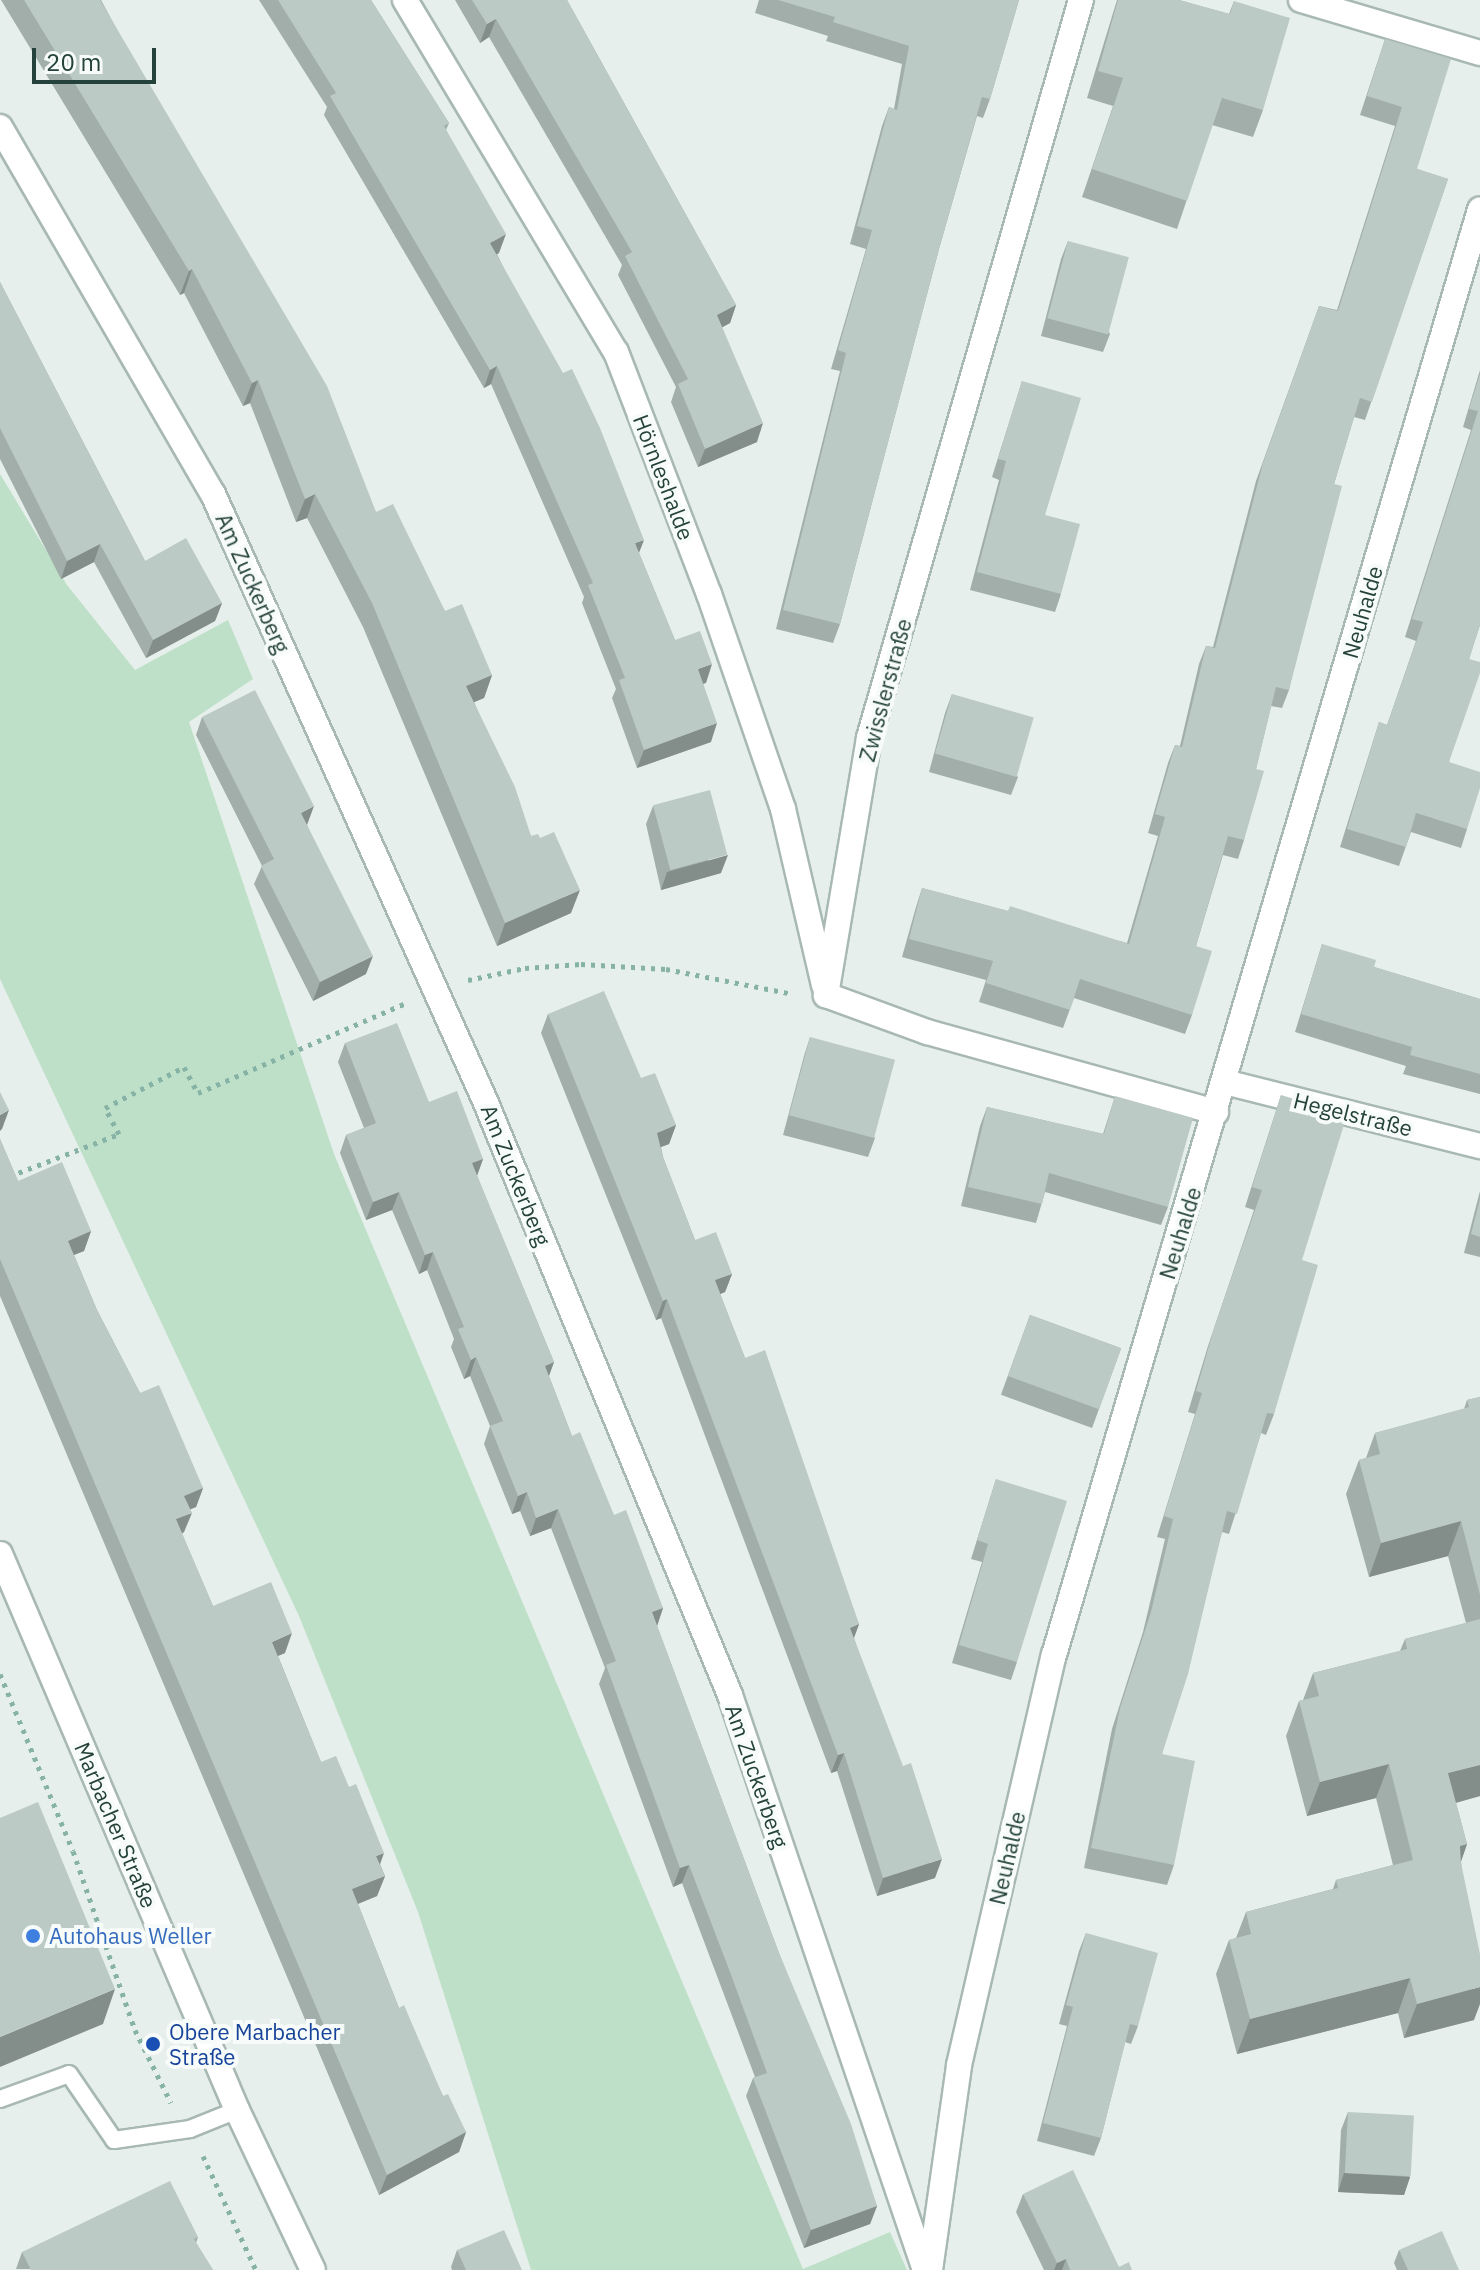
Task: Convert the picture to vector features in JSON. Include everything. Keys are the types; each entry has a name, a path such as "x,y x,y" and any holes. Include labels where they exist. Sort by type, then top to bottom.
{"street":[{"name":"Hörnleshalde","path":"405,0 616,352 709,594 783,809 826,995"},
{"name":"Zwisslerstraße","path":"826,995 869,738 1081,0"},
{"path":"1301,0 1480,53"},
{"name":"Am Zuckerberg","path":"0,127 213,494 435,990 730,1695 928,2270"},
{"name":"Neuhalde","path":"928,2270 959,2065 1054,1655 1480,209"},
{"path":"826,995 927,1032 1216,1112"},
{"name":"Hegelstraße","path":"1225,1082 1480,1146"},
{"name":"Marbacher Straße","path":"0,1554 6,1587 237,2110 313,2270"}],"lane":[{"path":"0,2099 69,2074 114,2140 190,2129 237,2110"}],"path":[{"path":"0,1180 119,1134 105,1108 184,1067 198,1093 435,990 525,968 581,964 666,969 779,993 826,995"},
{"path":"0,1674 73,1851 157,2084 190,2129 256,2270"}],"green space":[{"path":"0,474 67,585 135,670 228,620 253,679 189,722 334,1154 803,2269 890,2232 907,2270 531,2270 418,1912 299,1616 0,979"}],"building":[{"path":"24,0 100,0 327,386 376,512 393,504 445,611 462,604 492,675 466,686 515,787 531,836 538,834 540,838 554,832 580,890 505,923 372,603 315,494 305,499 258,380 252,383 192,269 189,271"},
{"path":"278,0 371,0 449,123 444,126 506,234 490,243 563,373 572,369 600,428 644,540 635,543 675,640 700,631 712,664 698,669 717,723 644,750 619,680 625,678 588,585 593,583 497,366 490,370 330,96 336,93"},
{"path":"472,0 567,0 736,305 717,315 763,423 705,449 678,384 688,379 625,256 632,252 496,19 487,24"},
{"path":"778,0 1019,0 990,99 982,97 840,624 783,610 846,353 838,350 872,230 857,226 889,107 897,110 909,46 833,22 835,17"},
{"path":"1118,0 1179,0 1230,14 1234,1 1290,18 1263,110 1222,98 1187,201 1092,169 1123,78 1098,71"},
{"path":"1385,39 1451,59 1417,169 1448,179 1372,402 1360,398 1334,484 1342,486 1289,690 1276,687 1256,769 1264,771 1244,840 1228,836 1196,946 1212,951 1192,1015 1080,979 1070,1010 986,983 993,961 909,939 922,888 1008,911 1010,906 1129,944 1165,817 1155,814 1175,745 1182,747 1206,646 1215,648 1263,463 1319,306 1338,311 1402,107 1367,96"},
{"path":"1068,241 1129,257 1108,335 1047,318"},
{"path":"0,282 145,561 186,538 222,603 153,640 100,544 67,561 0,428"},
{"path":"1480,374 1480,625 1469,659 1480,662 1480,673 1449,762 1480,772 1480,788 1467,829 1416,813 1406,847 1347,829 1379,722 1387,725 1423,622 1412,619 1478,411 1469,409"},
{"path":"1022,381 1081,398 1045,515 1080,524 1061,594 977,572 1006,461 998,459"},
{"path":"255,690 314,806 301,813 373,956 320,982 261,866 274,859 202,717"},
{"path":"952,694 1034,717 1017,777 935,754"},
{"path":"710,790 727,855 670,870 653,805"},
{"path":"1322,944 1376,960 1374,967 1480,999 1480,1074 1410,1055 1412,1047 1301,1014"},
{"path":"604,991 641,1078 655,1073 676,1125 657,1133 663,1157 695,1240 716,1232 732,1274 715,1280 745,1358 765,1350 859,1624 850,1628 903,1766 911,1763 942,1859 883,1878 844,1753 838,1755 667,1299 663,1301 548,1014"},
{"path":"397,1023 429,1102 457,1091 483,1159 472,1163 554,1362 545,1366 572,1436 580,1432 614,1515 626,1510 663,1608 652,1612 779,1953 851,2124 877,2206 811,2230 753,2078 767,2073 689,1865 680,1868 606,1665 616,1661 558,1509 536,1518 527,1492 518,1496 490,1426 503,1421 476,1357 471,1360 458,1329 464,1327 433,1252 425,1255 399,1192 373,1202 346,1135 376,1123 345,1043"},
{"path":"810,1037 895,1060 874,1138 789,1115"},
{"path":"0,1092 9,1110 0,1115"},
{"path":"1281,1095 1347,1115 1302,1260 1318,1265 1274,1414 1267,1413 1237,1514 1227,1511 1188,1674 1162,1754 1195,1761 1174,1865 1091,1848 1120,1708 1151,1612 1173,1519 1164,1516 1202,1393 1196,1391 1215,1325 1262,1190 1252,1187"},
{"path":"1115,1096 1193,1118 1168,1207 1049,1173 1042,1204 968,1187 987,1107 1104,1134"},
{"path":"0,1139 18,1181 62,1162 91,1231 68,1241 97,1310 140,1393 159,1385 203,1488 184,1496 192,1513 176,1519 213,1606 271,1582 292,1633 272,1642 321,1762 336,1756 349,1787 356,1784 384,1853 376,1856 385,1876 352,1889 399,2008 404,2005 443,2096 448,2094 466,2132 387,2175 0,1259"},
{"path":"1480,1199 1480,1237 1471,1234"},
{"path":"1030,1315 1121,1348 1099,1409 1008,1376"},
{"path":"1480,1397 1480,1595 1461,1521 1381,1543 1359,1460 1380,1454 1375,1433 1469,1407 1467,1400"},
{"path":"996,1479 1067,1501 1017,1662 959,1645 988,1544 977,1540"},
{"path":"1480,1619 1480,1765 1448,1773 1467,1844 1460,1846 1461,1863 1480,1954 1480,1987 1417,2004 1410,1978 1250,2019 1229,1940 1251,1934 1246,1912 1338,1888 1336,1880 1413,1860 1389,1764 1320,1782 1299,1701 1319,1696 1313,1673 1407,1649 1405,1639"},
{"name":"Autohaus Weller","path":"38,1802 115,1989 0,2037 0,1818"},
{"path":"1086,1933 1158,1953 1138,2026 1130,2024 1101,2138 1043,2123 1073,2007 1066,2005"},
{"path":"1348,2112 1414,2115 1411,2176 1345,2173"},
{"path":"1073,2170 1119,2267 1129,2262 1132,2270 1070,2270 1066,2259 1057,2263 1023,2194"},
{"path":"170,2181 198,2237 194,2239 213,2270 31,2270 22,2252"},
{"path":"504,2230 522,2270 466,2270 457,2250"},
{"path":"1442,2231 1459,2270 1408,2270 1399,2250"}],"place":[{"name":"Autohaus Weller","path":"33,1936"},
{"name":"Obere Marbacher Straße","path":"153,2044"}]}
